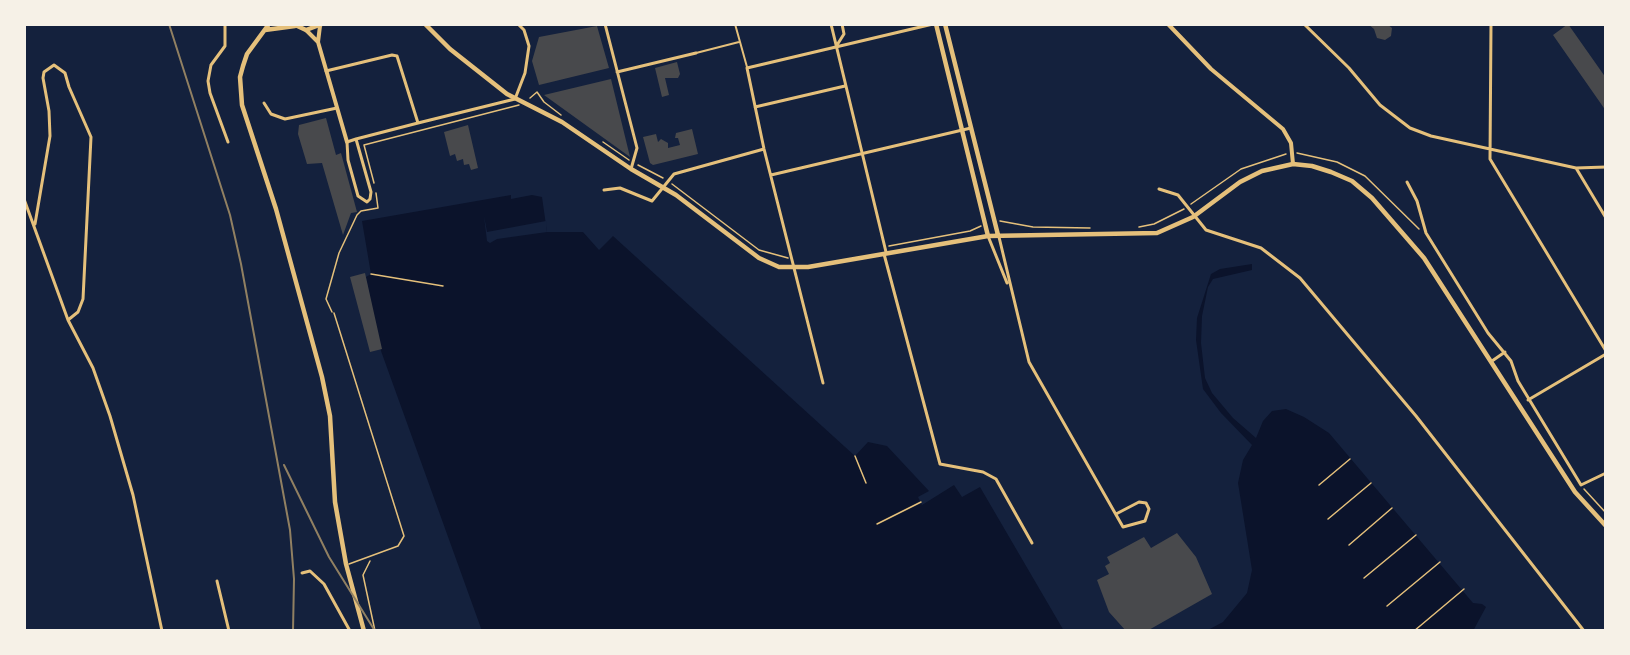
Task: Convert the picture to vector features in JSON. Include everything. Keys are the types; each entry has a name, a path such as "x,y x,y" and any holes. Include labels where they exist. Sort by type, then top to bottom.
{"main road":[{"path":"268,24 247,54 243,66 240,77 242,105 276,209 322,377 330,416 335,502 346,564 364,631"},
{"path":"425,24 450,49 515,99 562,122 631,170 662,186 759,258 779,267 886,254 998,235 1137,235 1164,231 1193,217 1251,176 1293,164 1312,166 1331,172 1352,181 1372,198 1424,258 1575,492 1606,526"},
{"path":"934,24 988,236"},
{"path":"945,24 998,235"},
{"path":"265,30 294,25 306,30 321,25"}],"street":[{"path":"225,24 225,46 211,65 208,81 210,93 228,142"},
{"path":"347,142 515,99 525,73 529,46 524,30 518,24"},
{"path":"604,24 637,148 631,170"},
{"path":"735,24 792,258 792,267 823,383"},
{"path":"831,24 861,155 940,464 983,472 996,479 1032,543"},
{"path":"836,47 844,34 842,24"},
{"path":"747,68 934,24"},
{"path":"1168,24 1211,69 1283,129 1291,143 1293,164"},
{"path":"1304,24 1399,122 1431,136 1576,168 1606,167"},
{"path":"1491,24 1490,159 1606,352 1528,400"},
{"path":"321,25 318,42 347,142 358,196 367,202 372,192 356,140"},
{"path":"306,30 308,35 318,42"},
{"path":"617,72 739,42"},
{"path":"326,71 397,56 418,123"},
{"path":"35,225 50,136 49,111 43,78 44,72 54,65 65,73 91,136 83,299 78,312 68,320"},
{"path":"755,108 845,86"},
{"path":"264,103 271,114 285,118 338,108"},
{"path":"771,175 971,128"},
{"path":"604,190 620,188 649,202 654,200 662,186 674,174 694,166 764,149"},
{"path":"1576,168 1606,218"},
{"path":"1407,182 1417,201 1426,233 1488,333 1505,351 1528,400 1581,486 1606,473"},
{"path":"1159,189 1178,195 1193,217 1210,232 1262,248 1300,278 1416,416 1584,631"},
{"path":"24,199 68,320 93,368 110,416 133,495 162,631"},
{"path":"998,235 1029,362 1123,527 1145,521 1149,509 1146,503 1139,502 1116,514"},
{"path":"988,236 1009,287"},
{"path":"1492,361 1505,351"},
{"path":"302,573 310,571 324,585 350,631"},
{"path":"217,581 229,631"}],"lane":[{"path":"334,313 403,525 404,536 401,544 346,564"}],"path":[{"path":"537,92 544,102 562,115"},
{"path":"333,319 326,299 343,241 361,211 378,208 372,168 364,145 512,107"},
{"path":"597,139 634,163 667,180 759,250 792,258"},
{"path":"1135,228 1154,224 1187,207 1241,169 1292,153 1337,162 1365,176 1420,229"},
{"path":"995,223 1002,221 1006,224 1033,227 1092,228"},
{"path":"885,247 970,231 986,225"},
{"path":"371,274 443,286"},
{"path":"855,456 866,483"},
{"path":"1319,484 1350,459"},
{"path":"1328,519 1371,483"},
{"path":"1581,486 1606,513"},
{"path":"877,524 921,502"},
{"path":"1349,545 1392,507"},
{"path":"1364,578 1416,535"},
{"path":"374,555 363,575 375,631"},
{"path":"1387,606 1440,562"},
{"path":"1414,631 1464,589"}],"water":[{"path":"511,195 511,199 532,195 542,197 547,232 583,232 599,250 613,236 855,456 868,442 887,446 929,491 918,497 922,505 954,485 962,497 980,487 1064,631 482,631 381,351 366,277 371,274 362,221"},
{"path":"1252,264 1252,270 1213,279 1208,287 1202,316 1201,343 1205,378 1212,393 1233,418 1256,438 1263,421 1272,411 1286,409 1329,433 1473,603 1486,607 1473,631 1206,631 1223,622 1247,593 1252,570 1238,483 1243,460 1252,445 1221,413 1203,389 1196,340 1197,318 1211,274 1220,269"}],"pier":[{"path":"484,216 487,232 546,221 547,232 497,239 490,243 487,241"}],"building":[{"path":"1368,24 1387,24 1392,28 1391,36 1385,40 1377,38 1374,29"},
{"path":"1568,24 1606,78 1606,111 1553,35"},
{"path":"597,26 609,68 539,85 532,61 539,37"},
{"path":"677,62 680,74 678,78 665,78 669,95 662,97 655,68"},
{"path":"611,79 630,157 544,95"},
{"path":"326,118 336,155 341,153 357,212 351,213 343,235 322,163 307,164 298,134 299,125"},
{"path":"468,125 478,168 471,170 469,164 464,165 463,159 457,161 455,154 450,156 444,132"},
{"path":"692,129 698,154 653,165 650,163 643,137 656,134 658,142 661,139 668,143 668,148 680,145 678,138 675,138 676,133"},
{"path":"365,273 382,349 370,352 350,277"},
{"path":"1177,533 1196,557 1212,594 1147,631 1126,631 1109,612 1097,580 1109,574 1105,566 1110,563 1107,557 1144,537 1151,548"}],"railway":[{"path":"169,24 230,215 241,264 290,530 294,579 293,631"},
{"path":"284,465 329,557 375,631"}]}
